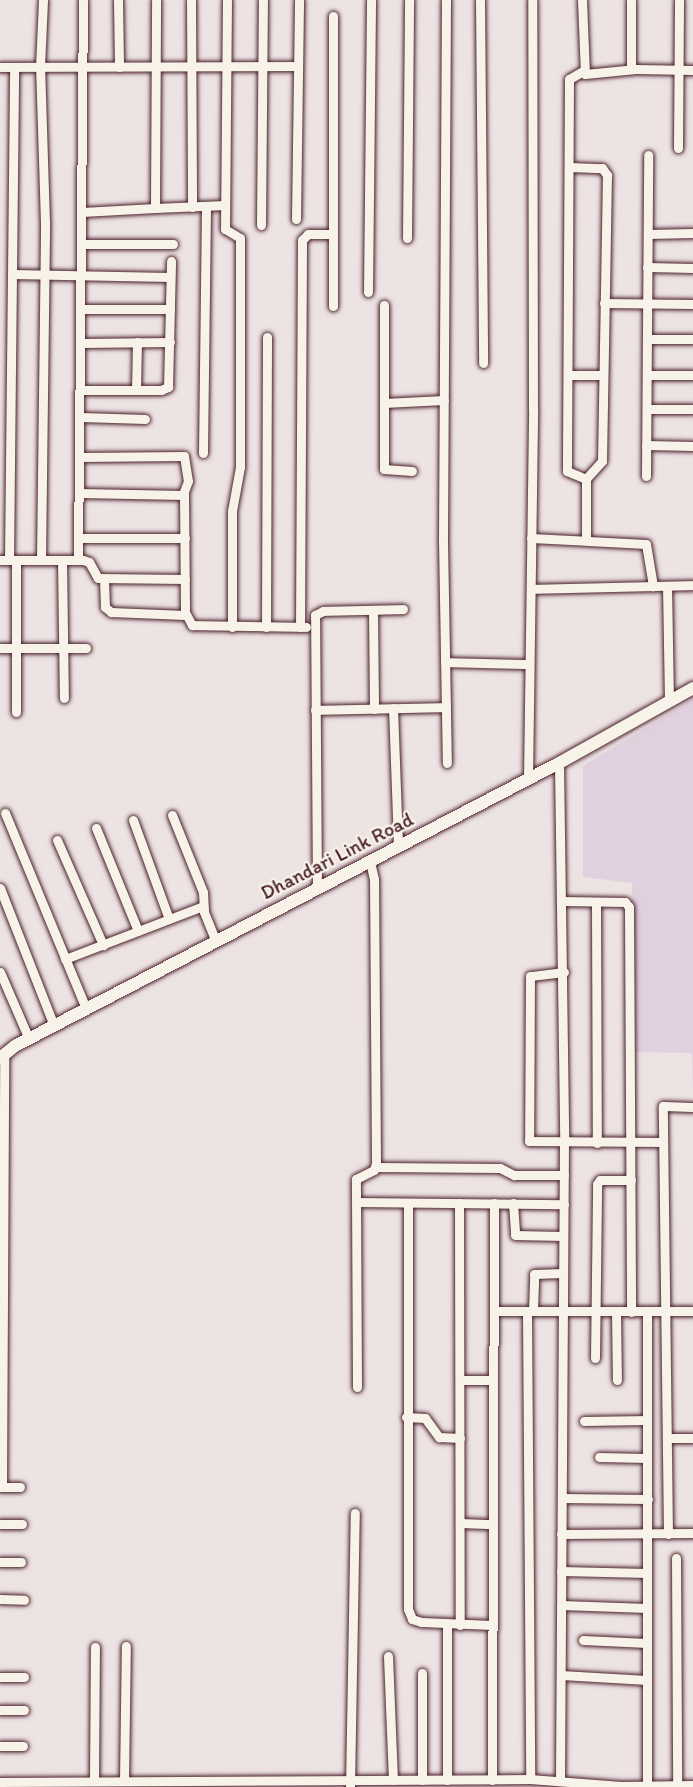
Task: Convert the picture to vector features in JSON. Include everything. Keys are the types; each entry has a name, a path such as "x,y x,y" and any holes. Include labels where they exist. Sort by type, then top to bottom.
{"street":[{"path":"41,560 45,274 40,67 43,0"},
{"path":"78,560 82,343 83,0"},
{"path":"118,0 119,67"},
{"path":"155,208 156,0"},
{"path":"190,0 192,207"},
{"path":"227,0 225,232 240,238 240,467 232,511 232,627"},
{"path":"261,225 262,0"},
{"path":"296,219 299,0"},
{"path":"368,292 371,0"},
{"path":"407,238 409,0"},
{"path":"446,0 444,400 447,763"},
{"path":"480,0 483,363"},
{"path":"528,779 531,589 532,0"},
{"path":"582,0 583,71"},
{"path":"630,0 632,69"},
{"path":"678,148 679,0"},
{"path":"333,16 333,306"},
{"path":"0,67 298,66"},
{"path":"14,68 8,560 16,648 16,712"},
{"path":"583,71 591,75 632,69 693,70"},
{"path":"583,71 570,79 570,375 567,471 586,479"},
{"path":"646,476 648,154"},
{"path":"569,167 602,168 607,175 602,461 586,479 586,538"},
{"path":"82,212 225,205"},
{"path":"203,453 206,207"},
{"path":"648,234 693,233"},
{"path":"300,627 302,240 308,234 333,234"},
{"path":"82,244 173,244"},
{"path":"81,390 136,390 168,387 171,261"},
{"path":"647,267 693,268"},
{"path":"12,273 170,277"},
{"path":"604,303 693,304"},
{"path":"384,305 384,469 412,471"},
{"path":"82,309 170,309"},
{"path":"266,627 267,337"},
{"path":"647,339 693,339"},
{"path":"136,390 137,342"},
{"path":"82,343 170,342"},
{"path":"570,375 603,375"},
{"path":"647,375 693,375"},
{"path":"384,403 444,400"},
{"path":"646,409 693,409"},
{"path":"81,417 145,418"},
{"path":"646,445 693,446"},
{"path":"80,457 184,456 188,481 183,494 185,615"},
{"path":"79,493 183,494"},
{"path":"78,538 185,538"},
{"path":"531,538 586,538 646,544 652,586"},
{"path":"8,560 89,562 95,575 104,579 185,579"},
{"path":"62,560 64,698"},
{"path":"104,579 105,607 111,612 185,615 199,627 314,627"},
{"path":"531,589 693,585"},
{"path":"667,586 669,701"},
{"path":"318,888 314,627 317,613 403,609"},
{"path":"373,610 374,709"},
{"path":"0,648 86,648"},
{"path":"445,662 529,664"},
{"name":"Dhandari Link Road","path":"2,1056 86,1009 559,763 693,688"},
{"path":"315,710 446,707"},
{"path":"393,708 398,847"},
{"path":"557,1783 561,1675 564,1204 564,972 559,763"},
{"path":"5,813 86,1009"},
{"path":"172,815 203,892 203,906 216,941"},
{"path":"133,820 169,919"},
{"path":"96,828 138,931"},
{"path":"57,840 103,945"},
{"path":"370,861 374,879 376,1167"},
{"path":"0,888 54,1026"},
{"path":"563,901 625,903 629,907 631,1312"},
{"path":"596,902 597,1143"},
{"path":"66,959 203,906"},
{"path":"0,972 29,1039"},
{"path":"564,972 530,976 529,1140 663,1143"},
{"path":"2,1056 1,1487 20,1487"},
{"path":"668,1534 663,1107 693,1107"},
{"path":"357,1387 357,1176 376,1167 500,1168 514,1175 564,1175"},
{"path":"595,1358 597,1181 631,1180"},
{"path":"356,1203 564,1204"},
{"path":"408,1203 406,1417 408,1609 412,1619 447,1625 493,1626"},
{"path":"459,1203 460,1625"},
{"path":"494,1203 493,1626 499,1782"},
{"path":"513,1203 514,1235 563,1236"},
{"path":"530,1779 530,1311 534,1274 563,1273"},
{"path":"494,1311 693,1311"},
{"path":"616,1312 617,1380"},
{"path":"647,1312 647,1787"},
{"path":"460,1380 493,1380"},
{"path":"406,1417 424,1418 439,1437 460,1438"},
{"path":"584,1421 647,1420"},
{"path":"667,1438 693,1438"},
{"path":"599,1457 647,1458"},
{"path":"562,1498 648,1499"},
{"path":"350,1784 355,1513"},
{"path":"460,1523 493,1524"},
{"path":"0,1524 22,1524"},
{"path":"561,1534 693,1533"},
{"path":"676,1558 677,1785"},
{"path":"0,1562 21,1562"},
{"path":"561,1571 647,1573"},
{"path":"0,1599 24,1600"},
{"path":"561,1605 647,1608"},
{"path":"447,1625 447,1780"},
{"path":"584,1640 647,1643"},
{"path":"124,1781 126,1646"},
{"path":"95,1647 97,1783"},
{"path":"388,1656 393,1779"},
{"path":"422,1673 428,1783"},
{"path":"561,1675 647,1680"},
{"path":"0,1677 24,1677"},
{"path":"0,1710 24,1710"},
{"path":"0,1746 23,1746"},
{"path":"0,1782 18,1784 124,1781 139,1784 350,1784 393,1779 428,1783 447,1780 467,1784 530,1779 557,1783 647,1787 693,1785"}],"shaded area":[{"path":"693,699 693,1091 692,1053 636,1052 632,883 583,877 583,766"}]}
